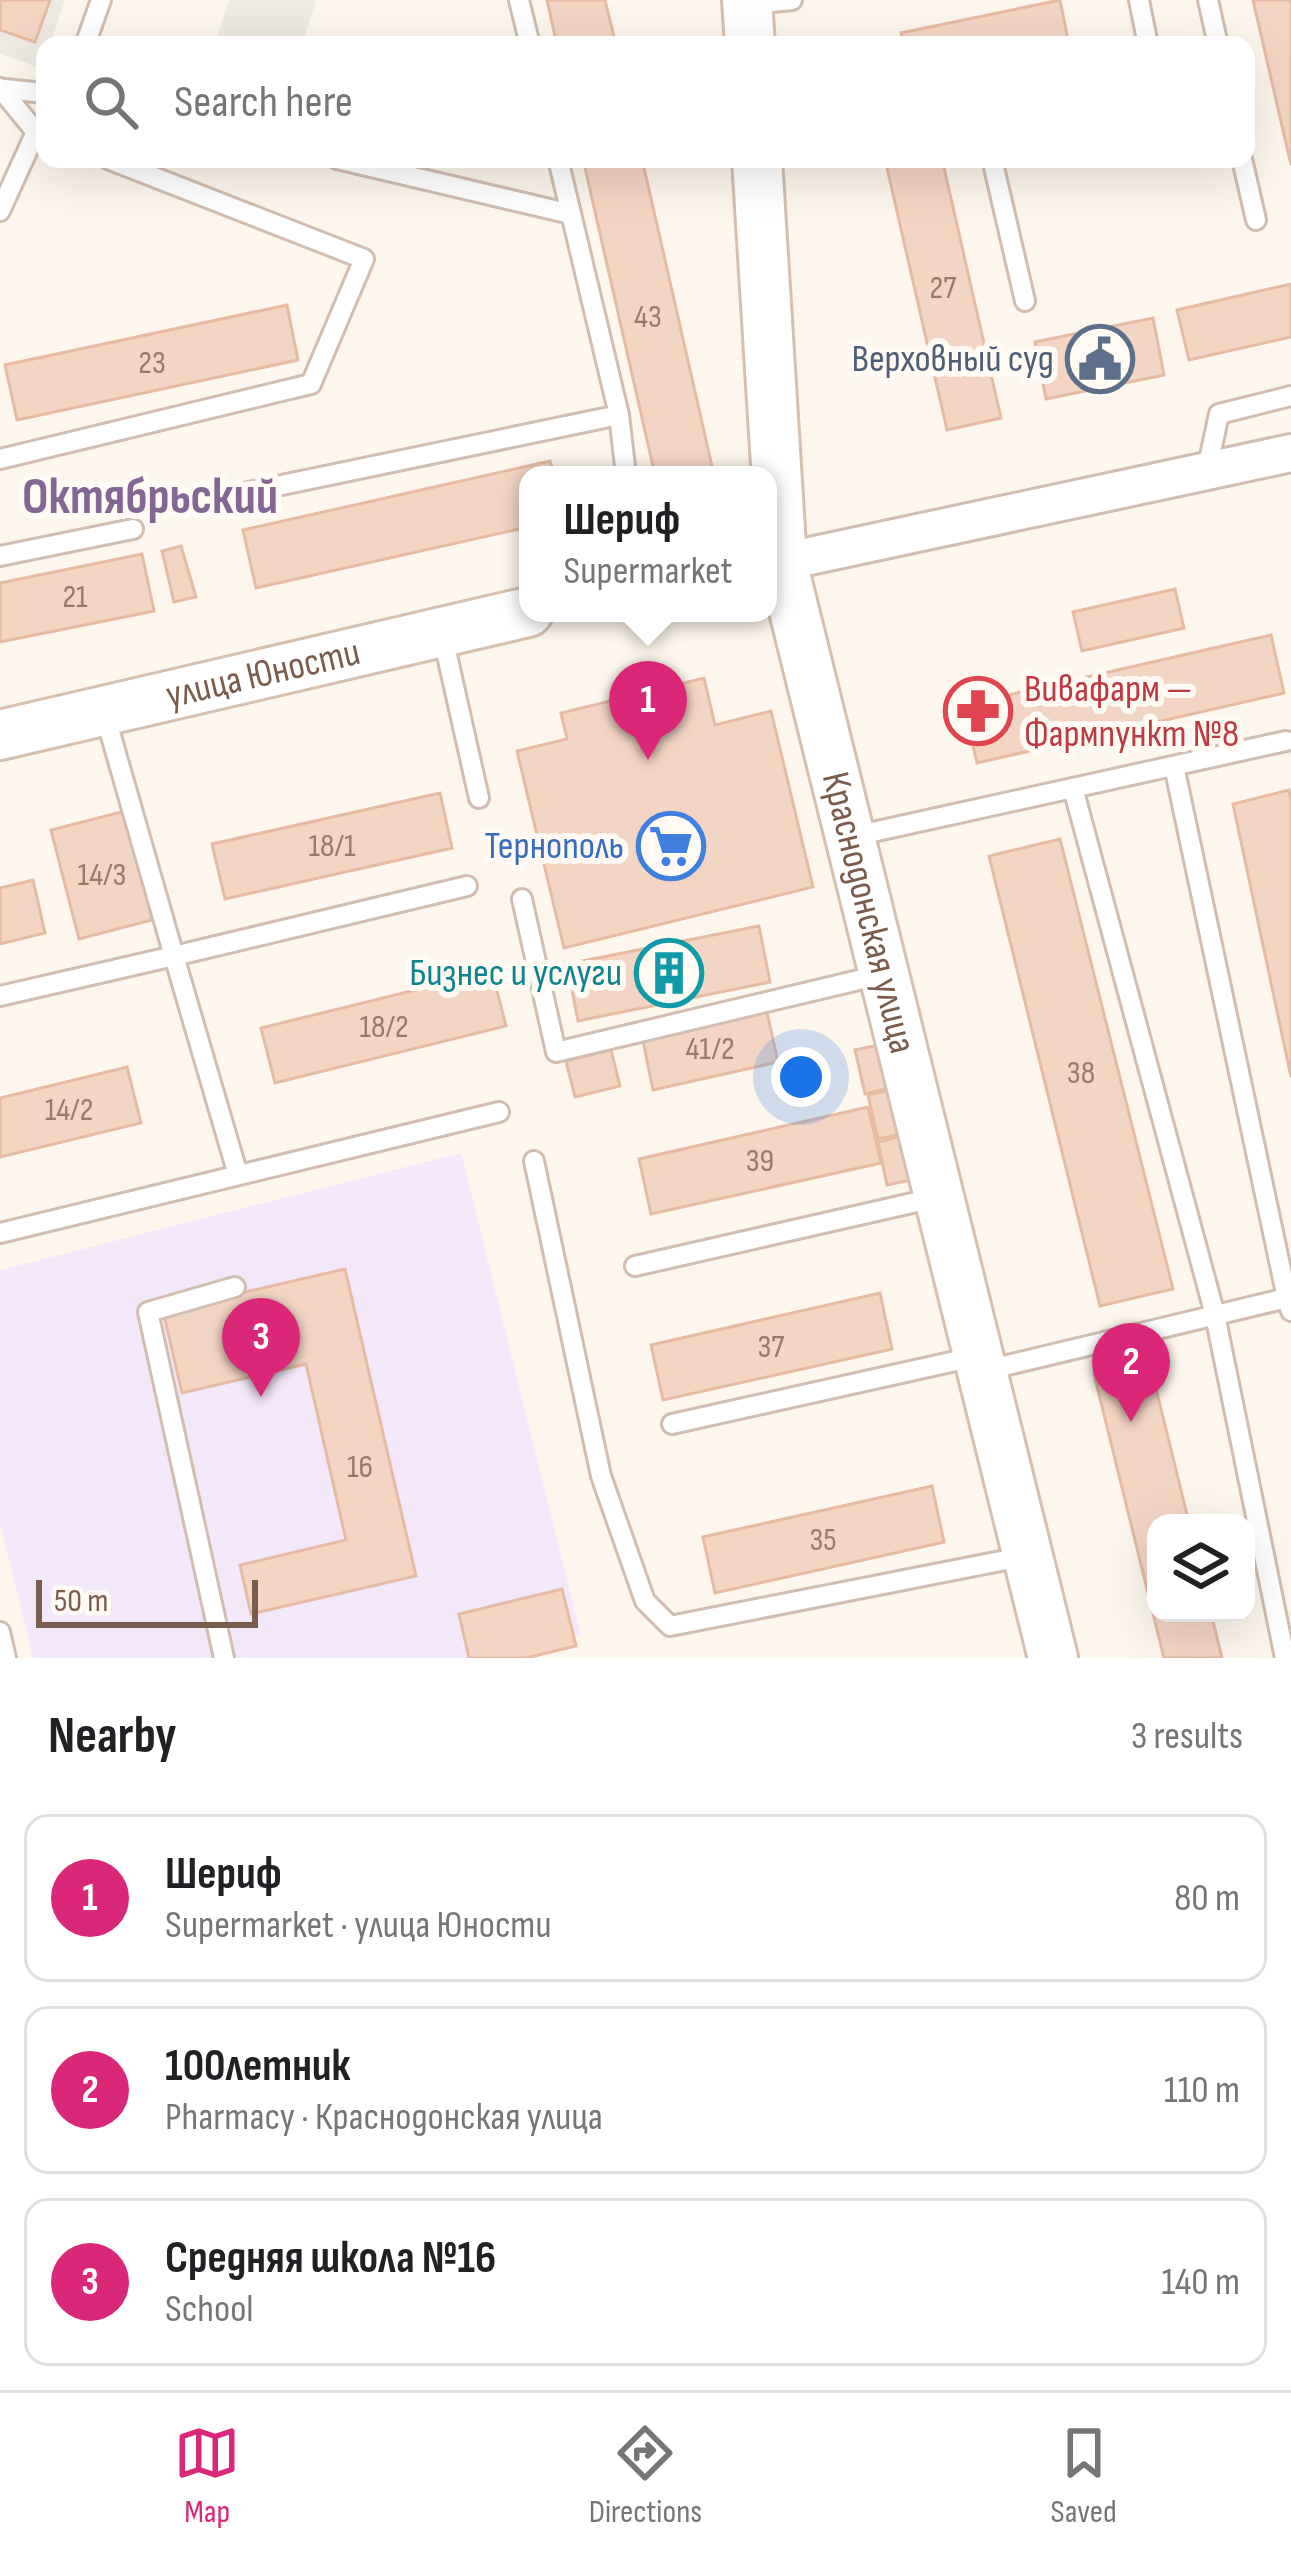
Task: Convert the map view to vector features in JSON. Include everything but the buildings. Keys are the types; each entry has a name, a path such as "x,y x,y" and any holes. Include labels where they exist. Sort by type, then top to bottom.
{"street":[{"name":"Краснодонская улица","path":"757,168 771,466"},
{"path":"777,563 1291,453"},
{"name":"Краснодонская улица","path":"777,570 850,837 1053,1658"},
{"name":"улица Юности","path":"0,735 519,614"}],"lane":[{"path":"88,36 101,0"},
{"path":"519,0 528,36"},
{"path":"1138,0 1146,36"},
{"path":"1208,0 1216,36"},
{"path":"2,88 36,92"},
{"path":"2,88 36,129"},
{"path":"0,211 36,142"},
{"path":"0,459 311,384 364,260 131,168"},
{"path":"376,168 571,214"},
{"path":"560,168 620,416 625,466"},
{"path":"994,168 1025,301"},
{"path":"1245,168 1256,220"},
{"path":"1207,470 1220,414 1291,396"},
{"path":"230,496 620,416"},
{"path":"0,556 134,529"},
{"path":"442,629 479,798"},
{"path":"104,710 238,1175"},
{"path":"850,837 1286,741"},
{"path":"672,1424 1289,1304 1174,766"},
{"path":"1073,788 1215,1316 1285,1658"},
{"path":"0,996 467,886"},
{"path":"522,899 556,1052 884,974"},
{"path":"0,1233 500,1112"},
{"path":"534,1161 601,1476 645,1601 670,1626 1027,1556"},
{"path":"635,1266 939,1197"},
{"path":"224,1658 148,1312 235,1287"},
{"path":"0,1632 6,1658"}],"shaded area":[{"path":"0,0 65,0 53,36 36,36 36,66 0,54"},
{"path":"229,0 316,0 305,36 217,36"},
{"path":"461,1153 581,1635 491,1658 33,1658 0,1524 0,1270"}],"place":[{"name":"Верховный суд","path":"1100,359"},
{"name":"Вивафарм — Фармпункт №8","path":"978,711"},
{"name":"Шериф","path":"648,760"},
{"name":"Тернополь","path":"671,846"},
{"name":"Бизнес и услуги","path":"669,973"},
{"name":"Средняя школа №16","path":"261,1397"},
{"name":"100летник","path":"1131,1422"}],"district":[{"name":"Октябрьский","path":"150,497"}]}
